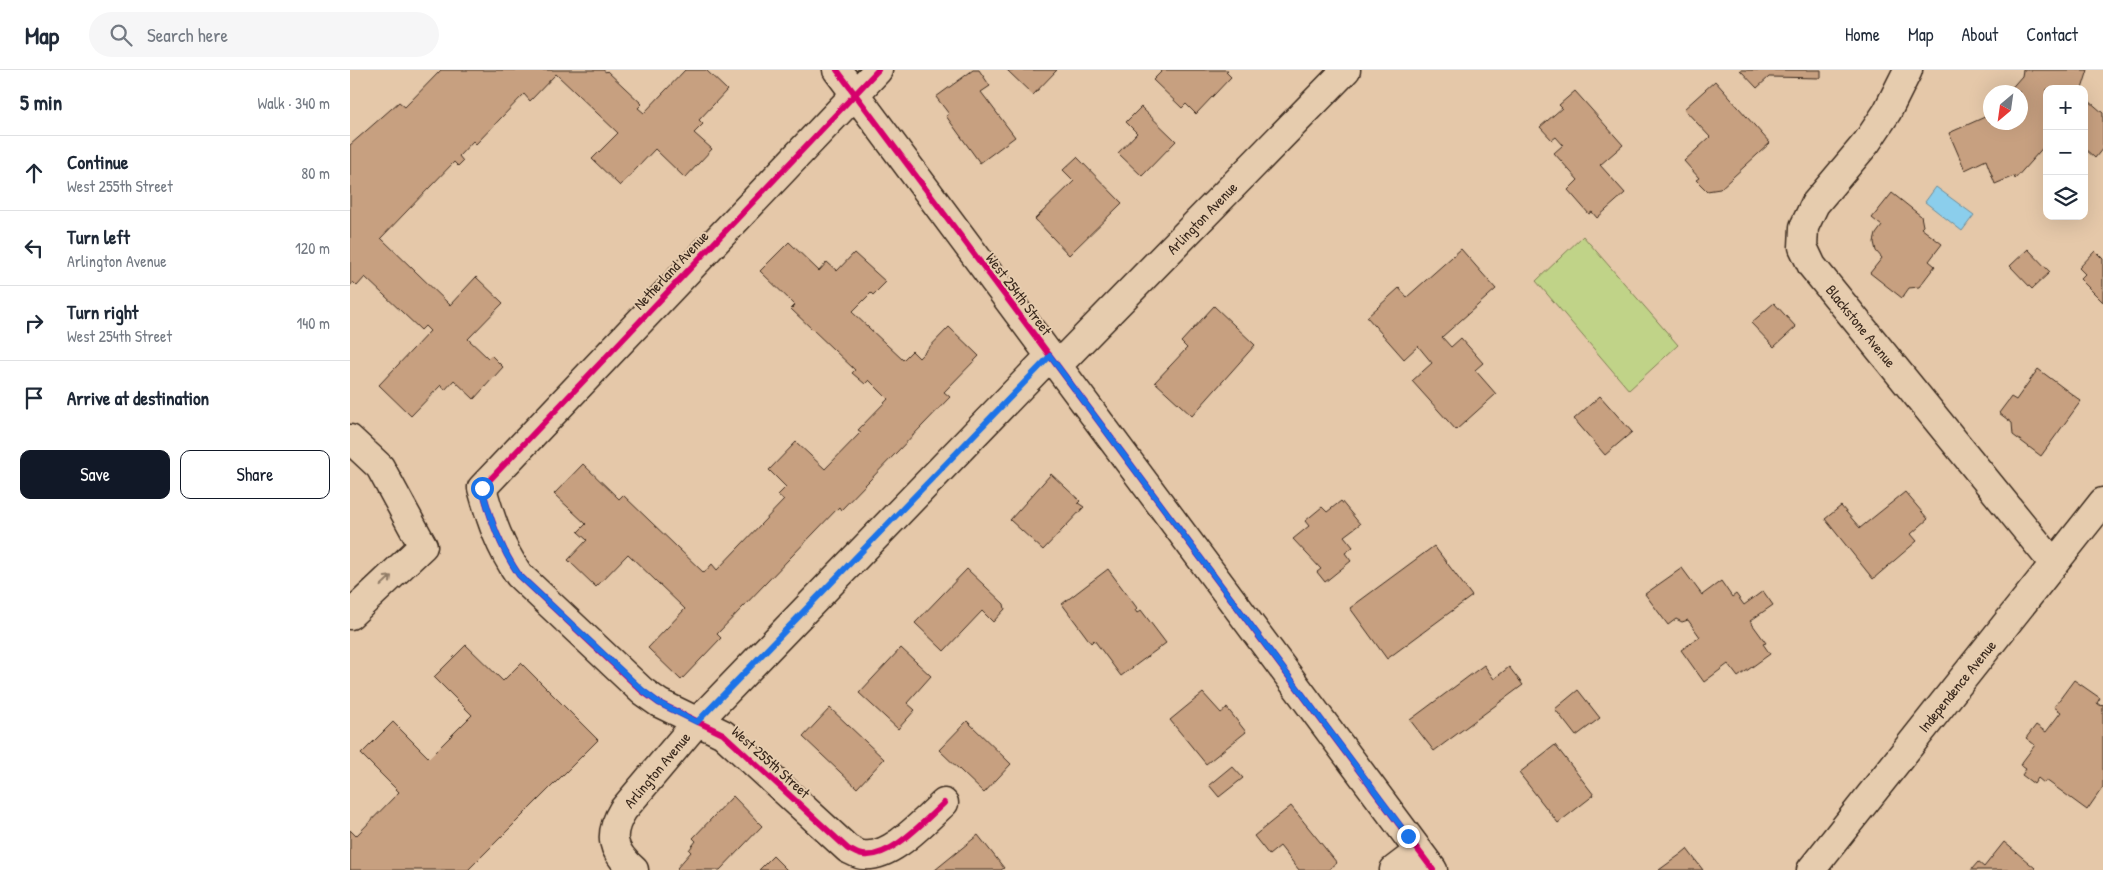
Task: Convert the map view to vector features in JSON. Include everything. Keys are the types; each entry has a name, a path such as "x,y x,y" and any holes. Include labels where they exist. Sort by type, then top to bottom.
{"street":[{"name":"West 254th Street","path":"836,70 1426,860"},
{"name":"Netherland Avenue","path":"482,488 878,70"},
{"name":"Arlington Avenue","path":"634,870 617,851 612,834 616,822 623,810 697,722 1054,361 1346,70"},
{"name":"Blackstone Avenue","path":"1908,70 1887,112 1866,142 1816,204 1804,227 1803,247 1812,266 2054,564"},
{"path":"350,438 380,467 423,546 350,614"},
{"name":"West 255th Street","path":"482,488 493,527 504,554 519,575 642,690 659,703 723,734 848,849 862,855 878,854 894,846 944,803"},
{"name":"Independence Avenue","path":"1811,870 2103,502"},
{"path":"1394,870 1426,860"}],"green space":[{"path":"1583,236 1678,345 1629,390 1536,281"}],"water":[{"path":"1936,187 1974,215 1962,231 1925,202"}],"building":[{"path":"441,70 603,70 607,71 642,104 638,108 644,113 685,70 706,70 727,90 699,120 703,124 694,133 712,149 685,178 655,149 620,186 592,159 618,133 556,74 530,101 524,94 476,144 473,141 459,156 463,161 458,166 454,162 381,238 450,305 476,277 503,303 468,339 488,358 491,355 503,367 474,399 454,380 445,390 441,385 411,416 379,385 430,331 425,326 421,330 365,277 357,286 353,282 350,286 350,145 399,102 405,107"},
{"path":"973,70 979,70 990,86 981,92 1015,137 980,163 946,116 949,114 936,97"},
{"path":"1007,70 1057,70 1033,95"},
{"path":"1163,70 1228,70 1226,72 1231,77 1196,114 1186,104 1182,108 1153,80"},
{"path":"1740,70 1821,70 1821,78 1769,77 1757,88"},
{"path":"2023,70 2088,70 2083,85 2043,85 2043,148 2015,179 2014,176 1995,184 1986,160 1965,170 1949,133 1983,118 1983,130 2028,130 2028,85 2014,85 2022,76"},
{"path":"1715,81 1770,143 1720,189 1707,191 1696,180 1699,178 1684,161 1710,137 1684,109"},
{"path":"1575,91 1623,145 1600,165 1625,193 1597,218 1592,212 1589,214 1568,190 1578,180 1554,153 1563,145 1556,137 1552,140 1540,127 1562,108 1559,105"},
{"path":"2088,100 2103,113 2103,148 2095,158 2088,152"},
{"path":"1141,107 1176,141 1142,176 1118,153 1137,133 1126,122"},
{"path":"1077,157 1122,203 1069,255 1035,219 1074,181 1063,170"},
{"path":"1892,193 1921,216 1923,226 1921,228 1942,244 1929,261 1935,266 1919,287 1909,288 1902,298 1870,273 1882,258 1876,251 1874,242 1876,234 1882,226 1872,218"},
{"path":"789,242 819,271 827,262 837,271 854,253 886,282 873,295 871,293 852,312 903,360 912,351 919,358 949,327 979,356 944,392 950,397 841,510 839,507 717,634 721,638 681,680 648,648 685,609 628,554 596,587 568,560 587,540 578,532 586,524 554,494 583,464 619,499 623,495 704,573 712,564 717,570 784,500 778,495 786,487 769,470 796,442 825,469 861,432 858,430 888,399 869,380 865,384 852,373 855,370 791,309 795,305 760,271"},
{"path":"1461,249 1496,289 1442,337 1451,347 1461,338 1483,363 1475,370 1496,394 1456,430 1412,381 1432,363 1418,346 1404,359 1367,317 1399,288 1407,297"},
{"path":"2028,249 2050,272 2032,289 2010,266"},
{"path":"2095,251 2103,259 2103,302 2080,279 2085,274 2079,268"},
{"path":"1774,303 1796,327 1774,347 1751,323"},
{"path":"1214,306 1255,345 1192,416 1155,382 1187,348 1181,342"},
{"path":"2038,369 2081,401 2041,456 2013,435 2012,423 1999,413 2011,397 2016,400"},
{"path":"1600,396 1632,432 1605,455 1574,419"},
{"path":"1051,474 1084,507 1043,550 1010,520"},
{"path":"1905,492 1928,519 1911,534 1917,541 1873,579 1825,519 1841,506 1860,528"},
{"path":"1341,501 1360,524 1344,536 1353,547 1345,553 1351,561 1325,582 1317,572 1321,569 1293,539 1309,526 1305,521 1322,507 1327,512"},
{"path":"1434,546 1472,596 1387,659 1350,608"},
{"path":"1682,568 1702,595 1721,581 1732,597 1736,594 1744,605 1763,591 1773,605 1750,621 1766,643 1763,644 1770,654 1738,677 1728,664 1704,682 1681,650 1700,637 1688,620 1682,622 1676,619 1668,625 1645,594"},
{"path":"967,569 1004,604 1005,609 993,622 982,611 944,651 915,623"},
{"path":"1108,569 1137,608 1135,610 1137,613 1141,610 1166,643 1121,676 1094,640 1091,643 1062,604"},
{"path":"466,645 503,681 521,663 598,740 468,870 350,870 350,830 356,836 399,792 361,754 393,722 429,758 472,715 434,677"},
{"path":"901,648 931,676 907,703 915,710 898,729 859,693"},
{"path":"1484,665 1494,679 1509,667 1523,685 1434,751 1410,720"},
{"path":"2074,680 2100,698 2097,703 2101,706 2103,704 2103,787 2087,810 2046,780 2044,783 2038,778 2034,784 2022,775 2026,769 2020,765 2035,745 2026,738 2036,725 2046,732 2061,712 2054,707"},
{"path":"1578,690 1600,718 1576,736 1555,709"},
{"path":"1203,693 1221,713 1227,708 1246,732 1206,764 1170,720"},
{"path":"830,708 884,759 857,788 803,737"},
{"path":"967,721 1011,764 984,793 939,750"},
{"path":"1555,745 1594,795 1558,823 1519,773"},
{"path":"1232,766 1243,778 1219,797 1209,785"},
{"path":"733,796 762,826 720,870 679,870 677,868 691,852 689,850 696,841 693,838"},
{"path":"1291,806 1337,863 1328,870 1299,870 1280,846 1269,855 1254,836"},
{"path":"978,835 1004,868 1001,870 935,870"},
{"path":"2004,842 2035,868 2033,870 1971,870 1978,862 1984,867"},
{"path":"1687,849 1703,870 1659,870 1681,854"},
{"path":"773,856 787,870 759,870"}],"cycle path":[{"path":"837,70 1433,870"},
{"path":"878,70 482,488 497,533 506,554 519,575 642,691 659,703 723,734 848,849 863,855 874,855 885,851 907,837 944,803"}],"route":[{"path":"482,488 493,527 504,554 519,575 642,690 659,703 697,722 1050,356 1408,836"}]}
